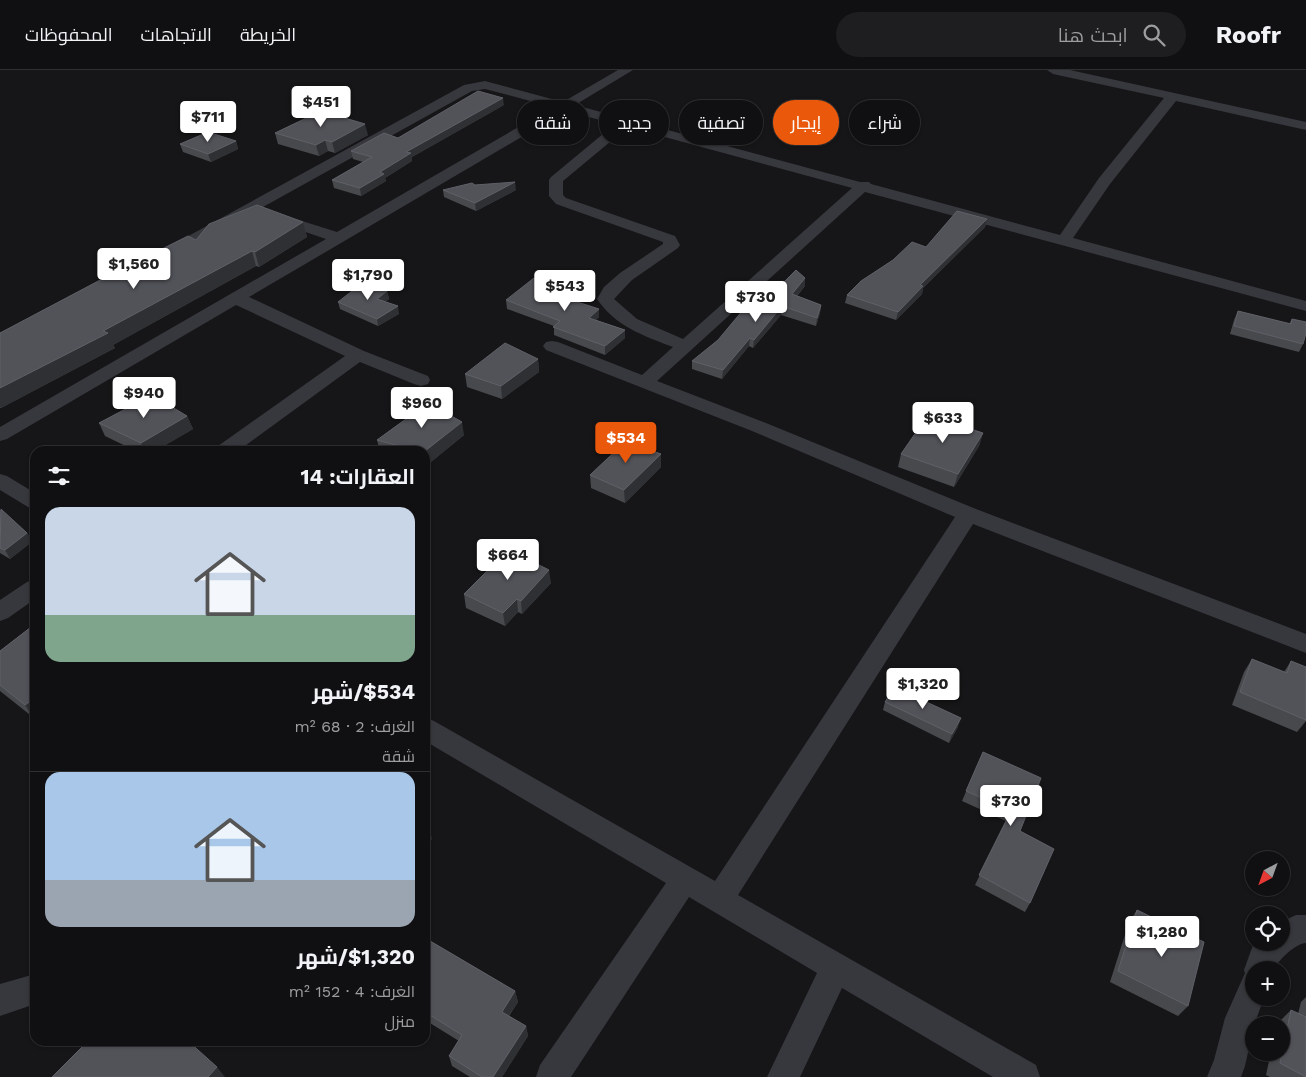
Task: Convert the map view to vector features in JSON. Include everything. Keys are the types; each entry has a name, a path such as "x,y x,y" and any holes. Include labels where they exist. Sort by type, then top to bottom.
{"street":[{"path":"599,70 623,72"},
{"path":"1053,70 1306,126"},
{"path":"574,100 623,72"},
{"path":"154,262 248,208 476,85 485,84 542,100"},
{"path":"1064,240 1104,181 1172,96"},
{"path":"669,133 1305,303"},
{"path":"0,435 517,134"},
{"path":"599,144 556,180 556,196 561,201 669,240 672,245 620,282 609,292 605,299 624,319 641,329 685,346"},
{"path":"645,382 864,185"},
{"path":"248,208 340,238"},
{"path":"236,298 358,354 421,380"},
{"path":"552,346 759,427 968,514 1306,644"},
{"path":"232,446 358,354"},
{"path":"0,481 30,499"},
{"path":"719,900 968,514"},
{"path":"0,612 30,591"},
{"path":"430,731 1024,1077"},
{"path":"552,1077 685,879"},
{"path":"1290,934 1296,929 1306,929"},
{"path":"1262,961 1264,955 1269,951"},
{"path":"783,1077 836,967"},
{"path":"0,1000 30,991"},
{"path":"1224,1077 1229,1066 1246,1006"}],"building":[{"path":"478,91 503,98 406,152 411,153 380,172 384,174 360,188 332,180 372,157 351,151 384,133 398,138"},
{"path":"321,111 365,124 332,142 325,140 316,145 275,133"},
{"path":"208,132 236,141 208,154 180,144"},
{"path":"515,182 475,203 443,190 472,183 475,185"},
{"path":"257,205 303,222 255,252 252,251 103,331 108,333 0,388 0,333 188,236 196,240 209,224"},
{"path":"957,211 987,219 920,285 923,286 898,312 847,295 861,281 893,260 912,242 926,247"},
{"path":"796,270 805,278 792,294 821,305 817,318 782,306 754,340 750,338 723,370 692,361 718,340 743,310 753,313"},
{"path":"534,278 564,290 556,295 599,309 589,318 625,330 605,346 553,327 560,321 506,300"},
{"path":"361,284 387,291 377,299 398,306 377,319 338,302"},
{"path":"1238,311 1291,324 1292,319 1306,322 1303,344 1234,326"},
{"path":"505,343 538,359 501,386 465,374"},
{"path":"152,395 187,416 141,443 99,423"},
{"path":"428,403 462,422 430,447 399,446 377,440"},
{"path":"928,415 983,433 958,474 901,454"},
{"path":"626,441 651,442 650,450 661,454 624,490 590,475"},
{"path":"1,509 27,533 5,550 0,548"},
{"path":"507,551 533,553 537,564 549,570 521,601 517,599 503,613 464,594"},
{"path":"30,628 30,702 25,705 0,685 0,651"},
{"path":"1252,659 1287,673 1291,661 1306,667 1306,720 1240,692"},
{"path":"894,687 961,718 952,734 885,702"},
{"path":"983,752 1041,778 1020,831 1054,849 1030,903 979,875 1011,811 966,791"},
{"path":"1137,910 1204,942 1188,1006 1118,971"},
{"path":"430,941 515,991 502,1012 526,1026 493,1077 482,1077 449,1056 462,1035 430,1015"},
{"path":"1291,1010 1306,1017 1306,1077 1280,1063 1280,1061 1290,1061"},
{"path":"83,1046 194,1046 217,1067 208,1077 52,1077"}]}
